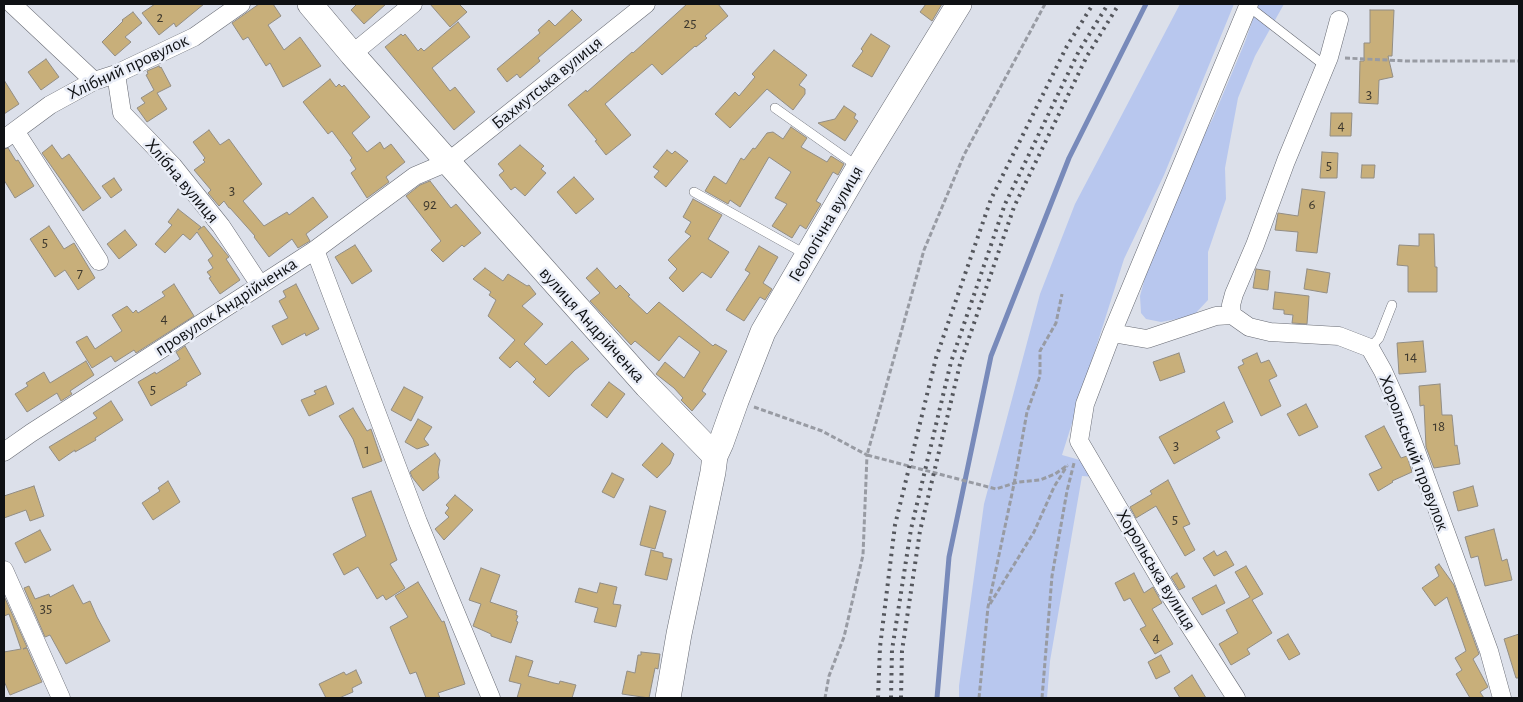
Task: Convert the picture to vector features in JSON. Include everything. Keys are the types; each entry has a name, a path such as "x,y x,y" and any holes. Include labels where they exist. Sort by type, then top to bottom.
{"street":[{"path":"12,4 94,81"},
{"name":"Хлібний провулок","path":"99,261 9,135 50,105 94,81 116,74 194,37 241,4"},
{"name":"вулиця Андрійченка","path":"310,4 352,54 640,379 715,456"},
{"path":"352,54 413,4"},
{"name":"Бахмутська вулиця","path":"448,162 646,4"},
{"name":"Геологічна вулиця","path":"715,456 722,443 763,332 859,167 959,4"},
{"path":"1079,441 1085,404 1112,332 1248,5"},
{"path":"1232,315 1231,305 1234,294 1255,245 1326,61 1339,20"},
{"name":"Хлібна вулиця","path":"116,74 122,112 173,166 221,226 260,285"},
{"name":"провулок Андрійченка","path":"4,452 31,432 315,250 415,176 448,162"},
{"path":"315,250 418,522 491,698"},
{"path":"1112,332 1147,339 1216,316 1232,315 1249,328 1270,332 1339,336 1370,348"},
{"name":"Хорольський провулок","path":"1370,348 1383,371 1404,418 1489,651 1502,698"},
{"name":"Хорольська вулиця","path":"1079,441 1166,589 1236,698"},
{"path":"668,698 715,456"},
{"path":"4,570 61,698"}],"lane":[{"path":"1248,5 1326,61"},
{"path":"775,108 859,167"},
{"path":"694,192 808,255"},
{"path":"1370,348 1379,338 1392,305"}],"path":[{"path":"825,698 829,676 844,637 863,555 867,455 924,250 964,154 1046,4"},
{"path":"1326,61 1519,61"},
{"path":"979,698 988,607 1027,412 1040,376 1040,351 1056,323 1062,294"},
{"path":"736,401 822,431 867,455 996,489 1040,480 1055,474 1068,465"},
{"path":"988,607 1000,584 1034,532 1054,487 1068,465 1079,441"},
{"path":"1042,698 1052,576 1067,491 1079,441"}],"shaded area":[{"path":"1180,4 1234,4 1164,175 1124,259 1062,455 1087,462 1095,477 1082,476 1050,661 1047,698 959,698 959,686 984,504 1040,294 1075,204"},
{"path":"1258,4 1284,4 1255,56 1238,98 1225,168 1226,199 1208,252 1208,300 1193,316 1161,322 1146,319 1141,313 1140,296 1153,248 1187,166 1213,118 1245,42"}],"building":[{"path":"155,4 204,4 176,27 174,23 159,35 142,13"},
{"path":"259,4 273,4 281,16 268,25 284,50 300,37 321,66 283,87 270,63 266,66 248,37 243,40 232,23"},
{"path":"357,4 386,4 364,24 351,10"},
{"path":"430,4 459,4 467,12 450,27"},
{"path":"687,4 718,4 728,16 705,36 707,38 662,75 652,64 605,104 631,135 606,155 595,141 597,140 568,105 586,90 587,92 633,53"},
{"path":"926,4 942,4 932,21 920,12"},
{"path":"572,10 582,20 538,58 540,61 520,78 517,74 507,82 497,69 540,33 538,30 549,20 555,26"},
{"path":"1370,10 1394,10 1392,56 1388,56 1393,77 1379,80 1378,104 1359,103 1360,61 1364,61 1364,43 1370,43"},
{"path":"133,12 142,23 125,37 131,42 115,56 102,42 122,20"},
{"path":"458,22 470,37 432,68 450,91 455,87 475,112 454,130 385,47 401,34 403,36 405,34 418,51 421,48 424,51"},
{"path":"871,34 890,46 872,77 852,66 863,51 861,49"},
{"path":"774,50 807,75 799,85 805,89 805,94 793,110 767,89 730,128 715,114 735,92 739,96 755,77 752,74"},
{"path":"46,59 59,77 41,90 28,72"},
{"path":"159,66 171,86 157,93 167,109 147,122 137,108 145,103 141,98 154,90 146,75 148,74 147,71"},
{"path":"330,79 336,87 339,84 342,87 344,85 370,117 352,133 367,152 380,142 384,149 391,144 405,162 386,177 389,182 367,198 351,173 356,169 350,160 352,158 332,131 328,134 303,102"},
{"path":"4,80 19,104 4,114"},
{"path":"844,106 856,114 854,118 858,121 845,141 818,123 835,119"},
{"path":"1331,113 1352,113 1351,136 1330,136"},
{"path":"791,127 807,138 801,147 827,162 831,156 844,164 838,175 833,172 816,201 821,204 806,229 800,225 792,238 772,226 787,204 775,198 791,172 769,157 740,207 730,200 728,204 705,191 714,176 726,184 741,158 744,160 767,133 773,132 783,139"},
{"path":"209,130 220,145 229,139 262,184 243,201 264,226 287,212 289,215 313,197 328,217 306,234 310,241 298,248 292,239 269,257 255,236 224,201 219,206 208,193 211,190 194,170 205,162 203,160 205,158 193,142"},
{"path":"52,145 62,159 69,154 101,198 83,211 42,153"},
{"path":"520,145 544,166 541,169 546,173 525,196 515,187 511,190 499,175 504,171 498,164"},
{"path":"8,148 34,186 15,198 4,180 4,149"},
{"path":"667,150 672,154 675,151 688,161 666,187 654,177 659,171 653,167"},
{"path":"1322,152 1338,153 1337,178 1320,178"},
{"path":"1362,165 1375,165 1374,178 1361,178"},
{"path":"574,177 594,199 576,214 557,192"},
{"path":"114,178 122,190 111,198 102,186"},
{"path":"430,181 451,208 456,204 481,233 464,247 462,245 443,262 431,250 441,241 406,196 420,185"},
{"path":"1302,189 1325,192 1317,253 1296,251 1298,232 1275,230 1278,213 1298,216"},
{"path":"693,199 722,215 708,239 729,252 711,278 702,272 683,292 669,278 677,269 668,260 691,236 685,232 691,222 683,217"},
{"path":"178,209 201,227 198,230 204,226 229,257 226,259 240,280 220,294 207,272 213,268 208,260 213,256 197,232 190,240 183,234 165,253 155,244 172,225 168,222"},
{"path":"49,226 64,249 74,243 95,278 78,290 65,270 55,277 30,239"},
{"path":"125,230 137,245 119,259 107,244"},
{"path":"1419,234 1434,234 1437,292 1408,292 1408,266 1397,265 1399,245 1419,246"},
{"path":"355,245 372,271 352,284 335,257"},
{"path":"759,246 778,257 763,283 772,289 765,300 760,297 744,321 726,310 750,273 745,270"},
{"path":"485,268 503,281 508,274 527,286 529,285 536,294 522,306 543,324 524,344 546,365 572,341 589,359 575,370 549,397 533,382 536,379 517,361 510,368 499,358 515,340 488,316 496,300 489,295 491,292 473,279"},
{"path":"597,268 616,289 620,285 630,295 628,296 647,314 659,302 713,346 715,344 727,351 702,391 706,394 692,411 681,400 683,398 674,388 656,374 665,362 684,378 700,352 679,336 659,361 635,341 631,345 590,301 600,293 586,278"},
{"path":"1256,269 1270,271 1268,290 1253,288"},
{"path":"1307,269 1330,273 1327,293 1304,289"},
{"path":"174,284 194,316 136,353 134,350 115,362 111,356 92,368 76,342 87,336 95,349 122,331 112,315 127,306 133,313 136,310 138,313 165,296 162,292"},
{"path":"296,284 319,329 306,336 305,333 282,345 272,326 288,318 279,301 286,297 283,291"},
{"path":"1275,292 1309,296 1307,324 1292,323 1293,315 1284,314 1284,310 1273,309"},
{"path":"1423,341 1426,372 1399,374 1397,343"},
{"path":"185,346 201,374 186,383 187,385 151,406 138,382 155,372 156,374 180,359 176,352"},
{"path":"1179,353 1185,372 1160,381 1153,362"},
{"path":"1257,353 1261,363 1269,360 1277,376 1269,380 1281,406 1261,416 1238,367 1244,364 1242,360"},
{"path":"86,361 94,375 70,391 72,394 61,401 57,393 27,412 15,394 28,386 26,383 44,372 50,383"},
{"path":"609,382 625,394 607,418 591,405"},
{"path":"1440,384 1442,415 1452,415 1455,446 1457,445 1460,464 1434,468 1426,447 1424,405 1420,406 1419,386"},
{"path":"326,386 334,404 309,416 301,400 316,394 314,391"},
{"path":"404,387 423,397 411,421 391,410"},
{"path":"111,401 123,420 95,438 96,440 75,452 75,450 59,461 49,447 97,418 93,413"},
{"path":"1224,402 1233,422 1216,431 1220,438 1174,464 1159,437"},
{"path":"1306,404 1318,427 1299,436 1287,414"},
{"path":"353,408 367,431 371,429 382,461 363,468 353,439 339,416"},
{"path":"418,419 432,427 424,439 429,445 417,449 405,442"},
{"path":"1384,426 1401,458 1407,456 1412,472 1392,481 1378,491 1369,474 1382,468 1365,436"},
{"path":"662,443 674,454 670,464 657,478 642,465"},
{"path":"435,453 440,460 439,478 423,491 410,472"},
{"path":"612,473 624,479 614,498 602,492"},
{"path":"1168,480 1190,524 1183,527 1195,550 1185,556 1156,506 1136,518 1130,507 1152,494 1150,491"},
{"path":"168,481 180,502 153,520 142,503 160,491 158,488"},
{"path":"34,486 44,516 30,521 26,510 4,518 4,496"},
{"path":"1473,486 1478,506 1458,511 1453,492"},
{"path":"371,491 397,560 390,564 405,588 386,600 383,595 377,599 358,567 344,575 333,554 366,536 352,498"},
{"path":"455,495 473,510 444,540 435,529 449,517 445,513 449,508 446,505"},
{"path":"650,506 666,511 655,549 640,545"},
{"path":"1494,529 1502,561 1507,559 1512,580 1485,586 1478,556 1471,558 1465,537"},
{"path":"40,530 51,550 25,563 15,543"},
{"path":"651,550 663,553 663,557 672,559 667,580 645,575"},
{"path":"1214,551 1217,556 1226,551 1234,565 1214,576 1203,558"},
{"path":"1439,564 1454,585 1479,654 1473,659 1488,687 1480,692 1484,698 1470,698 1456,674 1462,670 1455,658 1466,651 1447,597 1435,606 1422,588 1439,576 1435,567"},
{"path":"1246,566 1263,594 1252,600 1272,633 1247,649 1250,654 1231,665 1219,644 1238,633 1226,610 1250,597 1235,572"},
{"path":"481,568 500,575 490,602 517,611 516,621 518,622 511,643 491,636 491,634 473,626 481,604 469,600"},
{"path":"1134,573 1144,593 1153,587 1162,603 1152,609 1173,644 1155,654 1140,629 1146,626 1130,598 1124,601 1115,583"},
{"path":"1177,573 1185,587 1179,590 1171,577"},
{"path":"418,582 442,622 444,621 465,684 438,693 440,698 426,698 416,672 410,674 390,627 408,617 395,596"},
{"path":"600,583 617,587 613,604 621,605 616,627 594,622 598,608 575,602 579,588 597,593"},
{"path":"73,585 83,604 90,601 110,641 66,664 50,635 45,637 24,588 29,586 35,599 49,594 50,597"},
{"path":"1216,585 1225,603 1202,615 1192,598"},
{"path":"4,596 27,647 23,649 27,648 42,682 10,695 4,681 4,652 21,649 9,614 4,616"},
{"path":"1288,634 1300,654 1289,660 1277,640"},
{"path":"1519,634 1519,678 1516,678 1504,639"},
{"path":"641,652 660,654 658,669 655,668 649,698 622,694 627,671 635,673 638,655 641,655"},
{"path":"1161,655 1170,672 1156,679 1148,662"},
{"path":"516,656 533,661 528,676 559,684 560,681 576,685 572,698 517,698 521,684 509,681"},
{"path":"356,670 362,683 352,688 353,692 339,698 326,698 319,684 344,672 346,675"},
{"path":"1192,675 1206,698 1180,698 1174,688"}],"waterway":[{"path":"937,698 949,557 991,356 1069,158 1146,4"}],"railway":[{"path":"878,698 880,647 895,525 936,358 991,199 1067,46 1093,4"},
{"path":"891,698 892,650 911,529 951,362 1005,204 1079,51 1108,4"},
{"path":"901,698 902,651 920,531 960,364 1014,207 1087,56 1119,4"}]}
